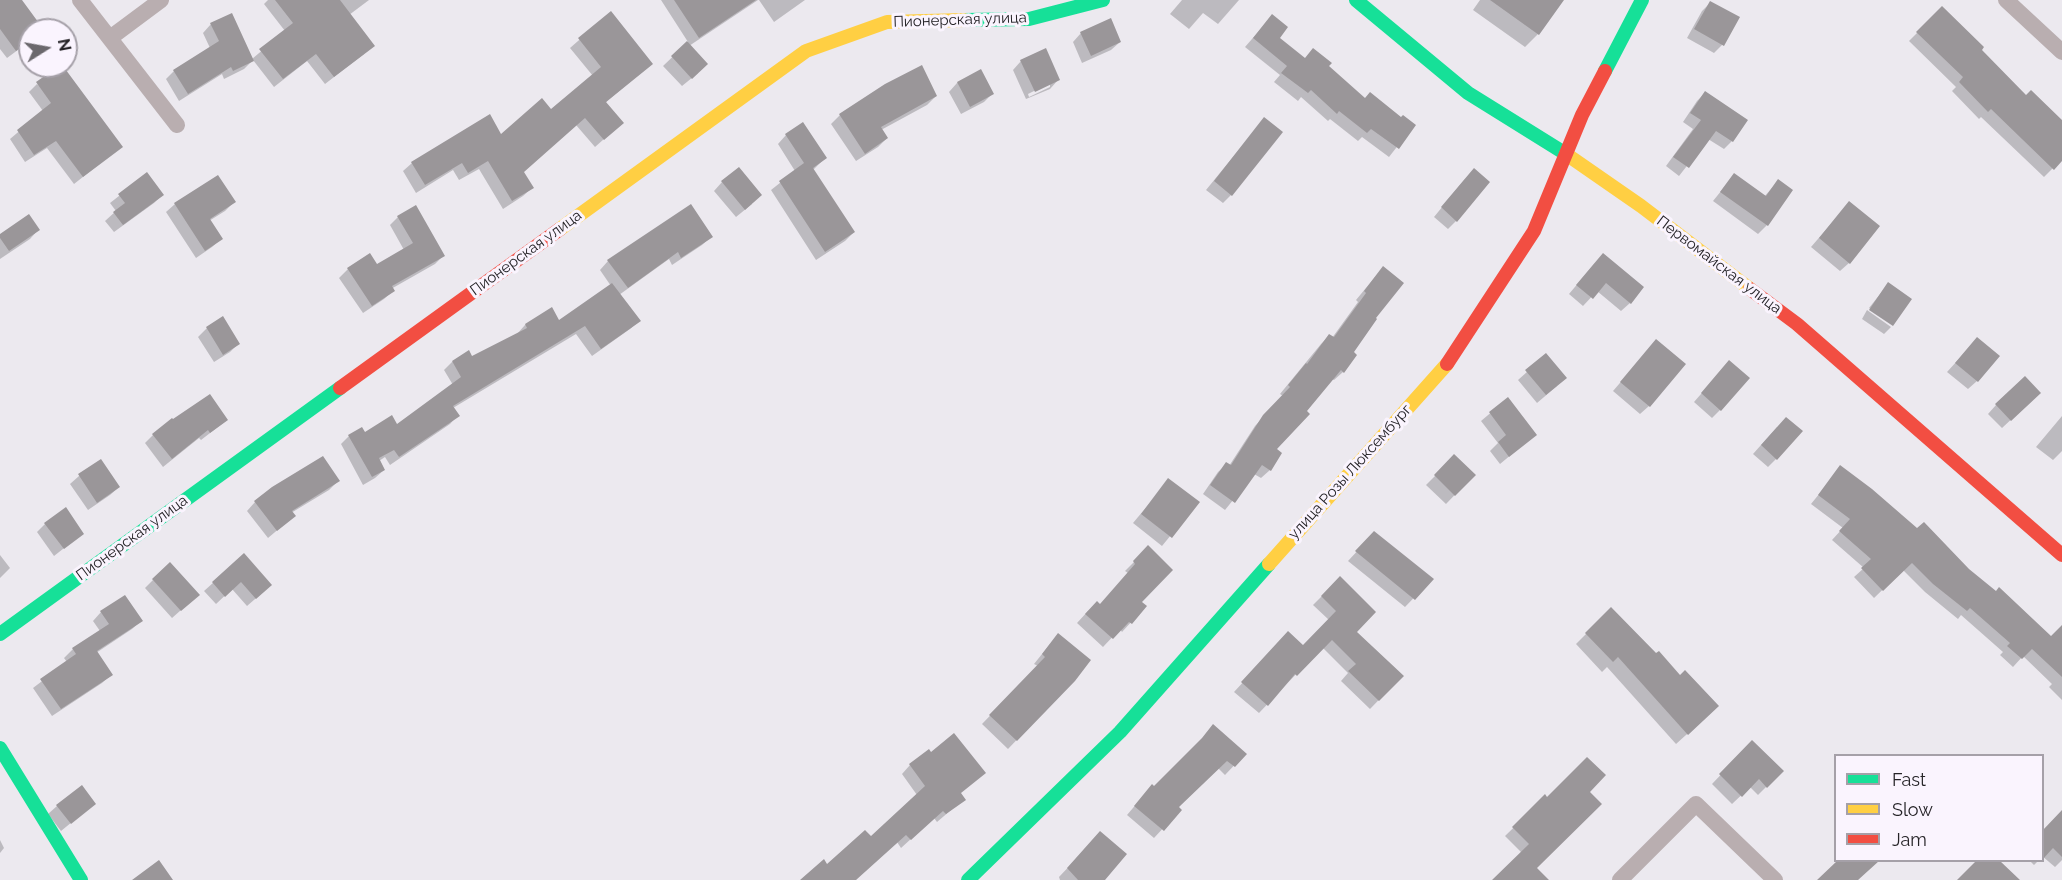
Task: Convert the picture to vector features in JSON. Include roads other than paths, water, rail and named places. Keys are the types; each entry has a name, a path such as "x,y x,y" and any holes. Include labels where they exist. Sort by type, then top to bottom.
{"street":[{"path":"80,0 177,125"},
{"path":"110,38 161,0"},
{"name":"Пионерская улица","path":"0,634 806,51 887,22 1029,19 1103,0"},
{"name":"Первомайская улица","path":"1356,0 1468,93 1565,153 1641,206 1797,324 2062,555"},
{"name":"улица Розы Люксембург","path":"968,880 1120,732 1453,357 1534,231 1582,115 1642,0"},
{"path":"2006,0 2062,52"},
{"path":"0,748 81,880"},
{"path":"1620,880 1696,804 1775,880"}]}
